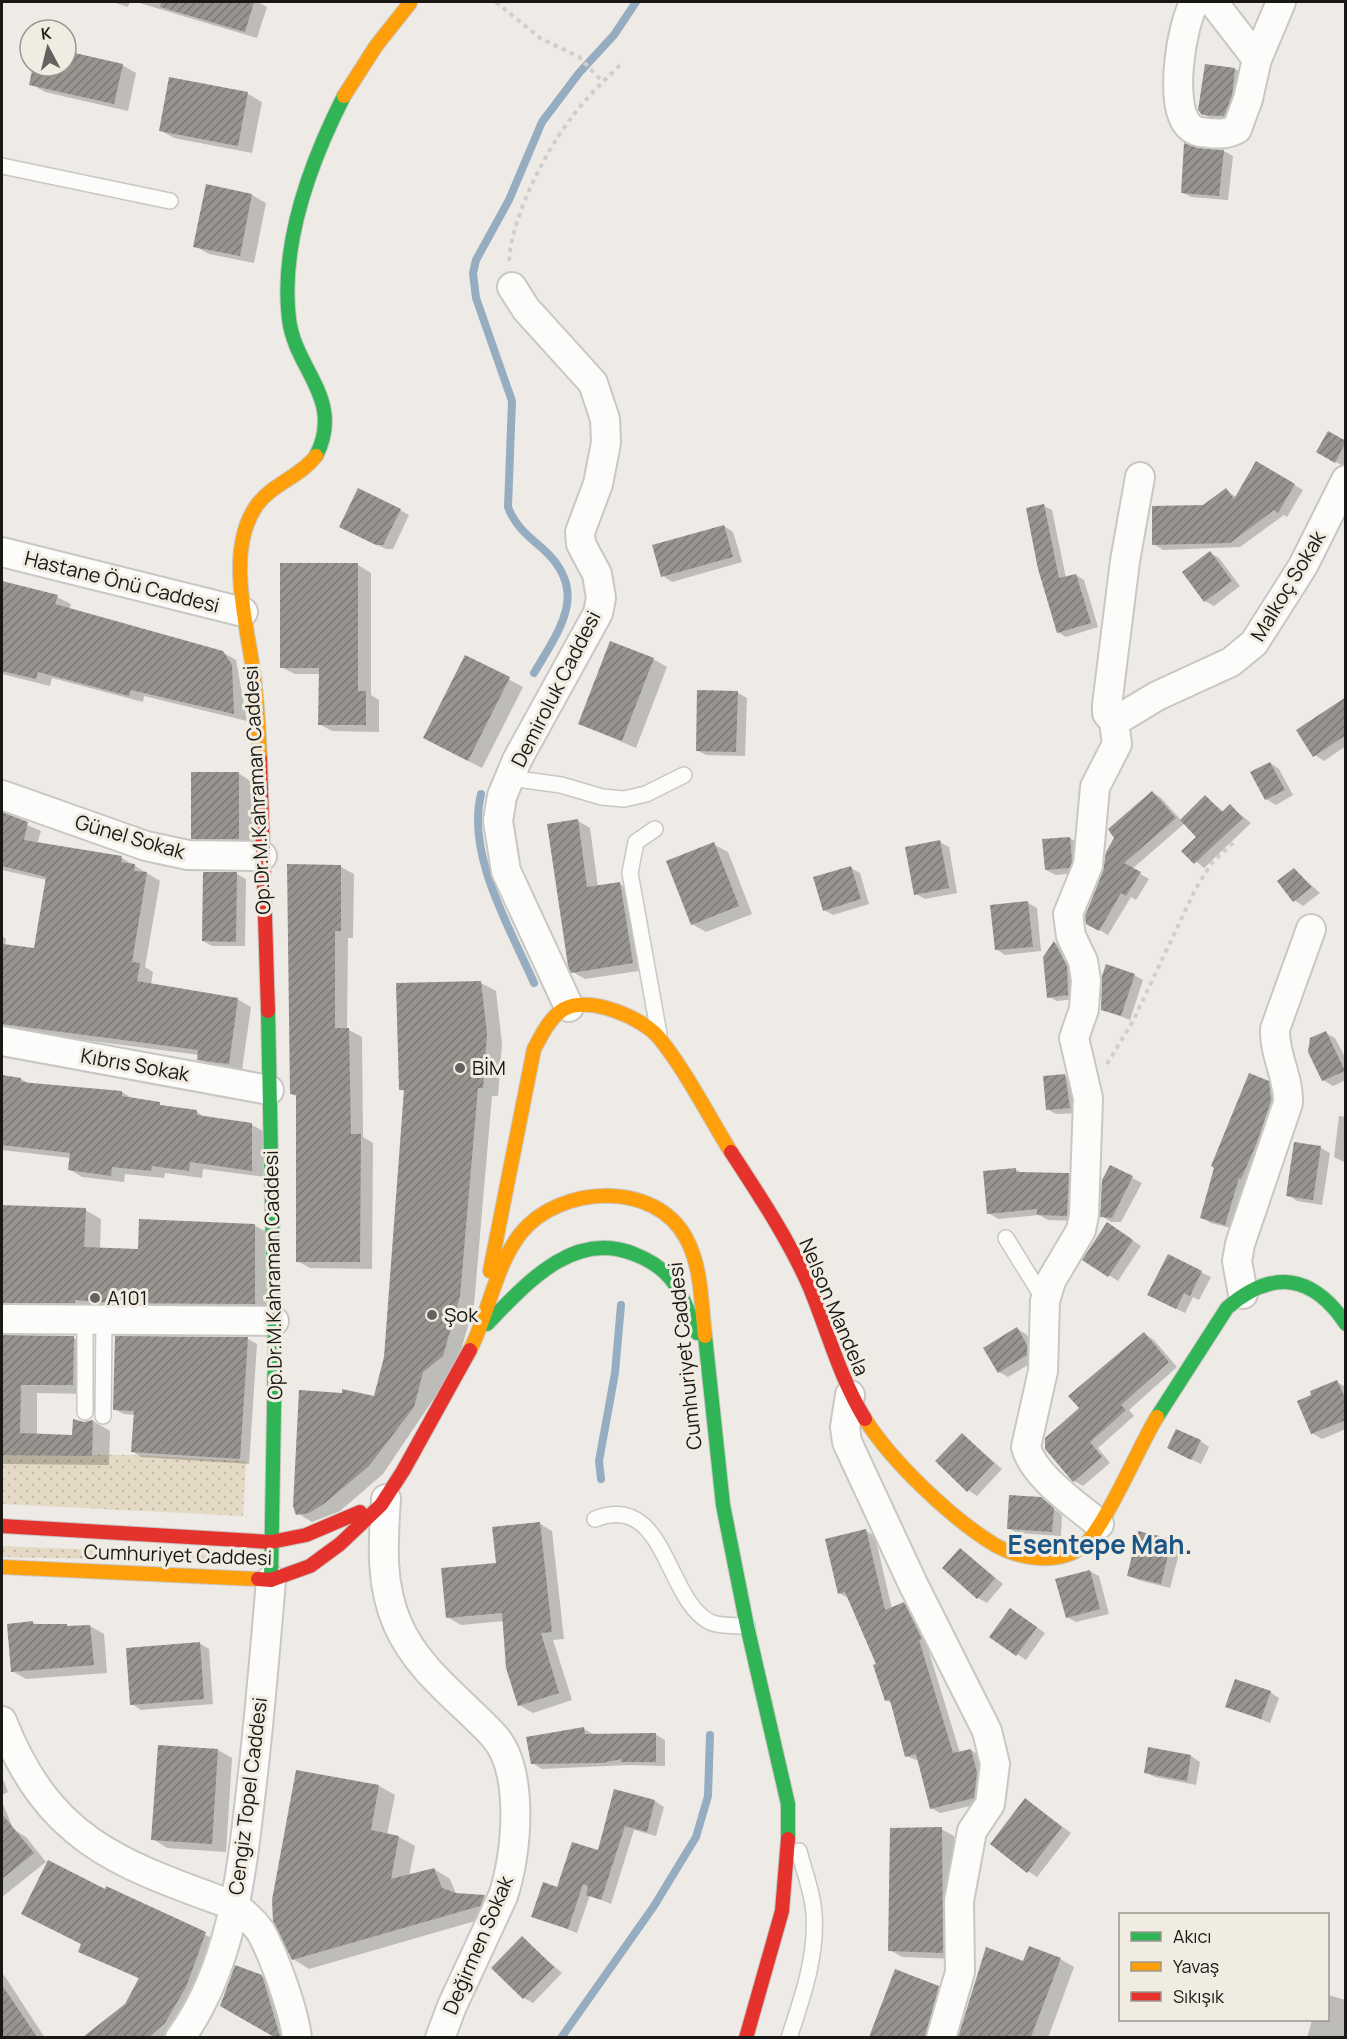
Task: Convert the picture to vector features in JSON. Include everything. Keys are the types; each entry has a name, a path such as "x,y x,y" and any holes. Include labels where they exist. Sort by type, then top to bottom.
{"street":[{"name":"Op.Dr.M.Kahraman Caddesi","path":"271,1580 275,1426 274,1321 262,856 255,679 243,612 239,566 247,527 256,505 277,487 307,469 318,455 324,440 325,404 318,383 291,329 286,305 287,284 299,219 312,174 345,95 386,32 410,2"},
{"path":"1195,2 1186,24 1179,74 1178,103 1188,124 1196,131 1220,134 1237,129 1248,99 1257,59 1281,2"},
{"path":"1213,2 1257,59"},
{"name":"Demiroluk Caddesi","path":"512,287 538,323 593,383 605,418 606,443 598,484 580,532 581,544 597,574 601,598 598,613 510,778 502,796 498,821 506,871 569,1007"},
{"path":"1099,1524 1041,1473 1029,1456 1027,1436 1043,1371 1045,1301 1051,1281 1081,1230 1088,1150 1088,1098 1074,1038 1084,1009 1086,980 1083,961 1071,936 1068,914 1088,865 1093,795 1117,744 1114,722 1107,713 1108,698 1125,561 1140,477"},
{"name":"Malkoç Sokak","path":"1114,722 1157,696 1231,662 1254,643 1303,566 1346,480"},
{"name":"Hastane Önü Caddesi","path":"2,552 243,612"},
{"name":"Günel Sokak","path":"2,795 146,846 188,855 262,856"},
{"path":"1311,929 1275,1029 1275,1043 1288,1089 1288,1103 1240,1244 1237,1261 1243,1294 1269,1282 1296,1283 1316,1291 1331,1302 1346,1323"},
{"path":"479,1332 523,1095 534,1049 549,1023 569,1007"},
{"name":"Nelson Mandela","path":"569,1007 606,1008 636,1020 659,1037 774,1219 809,1286 850,1395 875,1435 920,1482 965,1523 997,1546 1034,1558 1063,1557 1083,1546 1099,1524 1168,1398 1227,1308 1243,1294"},
{"name":"Kıbrıs Sokak","path":"2,1041 269,1090"},
{"name":"Cumhuriyet Caddesi","path":"2,1567 271,1580 292,1575 328,1557 386,1499 479,1332 511,1249 522,1232 536,1218 557,1206 581,1199 611,1196 632,1199 666,1214 690,1244 701,1288 704,1348 723,1505 747,1626 788,1804 788,1861 782,1911 746,2037"},
{"path":"479,1332 531,1280 551,1264 592,1247 618,1248 642,1257 661,1268 675,1284 704,1348"},
{"path":"2,1319 274,1321"},
{"path":"850,1395 845,1427 847,1442 913,1584 987,1731 995,1764 990,1804 972,1831 959,1901 960,1972 941,2037"},
{"path":"2,1526 271,1542 297,1540 317,1533 386,1499"},
{"name":"Değirmen Sokak","path":"386,1499 382,1544 384,1572 388,1598 399,1628 446,1690 495,1738 506,1758 515,1809 510,1877 440,2037"},
{"name":"Cengiz Topel Caddesi","path":"180,2037 189,2026 213,1976 235,1906 255,1760 271,1580"},
{"path":"2,1720 16,1757 37,1789 60,1818 84,1838 120,1861 235,1906 260,1932 282,1985 297,2037"}],"lane":[{"path":"2,166 170,201"},
{"path":"510,778 561,785 602,797 624,799 646,794 684,775"},
{"path":"654,829 636,842 630,873 659,1037"},
{"path":"1006,1238 1045,1301"},
{"path":"85,1412 94,1319"},
{"path":"94,1319 103,1416"},
{"path":"595,1520 612,1513 626,1514 641,1523 665,1556 696,1611 720,1625 747,1626"},
{"path":"788,1804 814,1912 815,1938 808,1978 789,2037"}],"path":[{"path":"496,2 540,38 579,57 597,73 603,82"},
{"path":"512,287 508,269 509,252 513,232 525,199 584,102 620,64"},
{"path":"1088,1098 1133,1021 1195,890 1211,864 1234,842"}],"shaded area":[{"path":"2,1455 131,1455 246,1461 243,1516 2,1504"},
{"path":"2,1546 231,1555 233,1562 2,1557"}],"building":[{"path":"161,2 254,2 245,32 160,7"},
{"path":"78,54 123,64 114,104 29,85 30,78 78,78"},
{"path":"1205,64 1235,68 1232,96 1224,116 1202,115 1198,110"},
{"path":"169,77 248,92 238,146 159,131"},
{"path":"1184,143 1198,148 1224,150 1219,196 1181,193"},
{"path":"206,184 252,194 240,256 193,247"},
{"path":"1328,431 1346,441 1335,463 1316,452"},
{"path":"1256,461 1295,484 1278,513 1274,510 1230,543 1152,545 1152,506 1203,505 1226,488 1234,499"},
{"path":"358,488 401,509 383,545 376,545 339,527"},
{"path":"1044,504 1059,578 1076,574 1091,623 1057,633 1038,569 1026,508"},
{"path":"724,525 733,557 661,577 652,545"},
{"path":"1210,551 1232,581 1204,602 1182,572"},
{"path":"280,563 358,563 358,691 366,691 366,725 318,725 319,668 280,668"},
{"path":"2,581 58,595 55,604 223,651 232,665 234,714 131,690 129,696 38,672 36,679 2,671"},
{"path":"610,641 654,658 622,741 578,724"},
{"path":"465,655 510,677 468,761 423,738"},
{"path":"697,690 738,691 736,752 696,751"},
{"path":"1346,697 1346,735 1313,757 1296,730"},
{"path":"1270,762 1285,790 1265,800 1250,772"},
{"path":"191,772 239,772 239,839 191,839"},
{"path":"1152,791 1176,818 1124,863 1141,872 1126,896 1121,893 1099,931 1086,924 1085,916 1103,871 1106,852 1114,838 1108,829"},
{"path":"1205,795 1222,812 1230,804 1243,818 1194,864 1181,851 1196,837 1180,820"},
{"path":"2,812 28,822 24,840 122,856 121,862 135,864 134,871 147,872 132,962 140,963 137,981 238,998 229,1064 197,1060 198,1050 2,1024 3,944 34,948 46,877 2,866"},
{"path":"578,819 587,887 620,882 633,963 571,973 568,966 547,824"},
{"path":"1070,837 1072,862 1069,868 1045,870 1042,839"},
{"path":"940,840 949,888 914,895 905,847"},
{"path":"714,842 739,906 691,925 666,861"},
{"path":"287,864 341,865 341,931 335,931 335,1028 349,1028 351,1134 361,1134 360,1262 296,1262 296,1095 290,1094"},
{"path":"851,866 861,899 823,911 813,877"},
{"path":"1294,868 1312,887 1293,902 1277,881"},
{"path":"203,872 237,872 236,942 202,941"},
{"path":"1028,901 1033,947 995,950 990,905"},
{"path":"1054,941 1067,966 1068,995 1047,998 1043,957"},
{"path":"1106,964 1135,974 1121,1016 1101,1010 1102,976"},
{"path":"481,981 487,1034 483,1088 478,1088 460,1296 443,1356 423,1372 414,1407 369,1466 325,1503 309,1513 296,1515 293,1506 299,1390 342,1393 342,1389 374,1396 384,1357 404,1090 399,1090 396,983"},
{"path":"1326,1031 1345,1071 1322,1081 1308,1052 1310,1038"},
{"path":"1249,1073 1269,1081 1271,1101 1257,1142 1241,1179 1239,1178 1225,1225 1200,1218 1214,1168 1211,1166"},
{"path":"1065,1074 1070,1108 1046,1110 1043,1076"},
{"path":"2,1075 21,1078 21,1082 122,1091 122,1096 160,1102 160,1105 197,1110 197,1115 252,1123 252,1171 190,1162 189,1171 152,1166 151,1171 112,1167 111,1176 68,1170 70,1153 2,1145"},
{"path":"1294,1142 1321,1146 1313,1200 1286,1196"},
{"path":"1110,1165 1133,1176 1112,1218 1100,1217 1102,1180"},
{"path":"1016,1168 1016,1172 1069,1173 1067,1216 1037,1215 1037,1209 987,1214 983,1171"},
{"path":"2,1205 86,1208 84,1247 138,1249 139,1219 255,1224 255,1304 117,1303 75,1300 75,1303 2,1303"},
{"path":"1107,1222 1133,1240 1108,1277 1082,1260"},
{"path":"1168,1254 1202,1271 1190,1296 1184,1293 1176,1309 1147,1295"},
{"path":"1017,1327 1027,1345 1027,1355 998,1373 983,1348"},
{"path":"1144,1332 1169,1362 1121,1405 1126,1410 1090,1442 1102,1457 1073,1482 1045,1449 1045,1438 1079,1408 1068,1396"},
{"path":"2,1335 74,1336 73,1385 21,1385 20,1433 72,1435 73,1419 84,1422 93,1420 92,1456 2,1455"},
{"path":"115,1336 248,1337 240,1459 131,1452 134,1411 113,1410"},
{"path":"1337,1380 1346,1400 1346,1420 1311,1434 1297,1401 1311,1395 1310,1391"},
{"path":"1176,1429 1201,1440 1191,1460 1167,1448"},
{"path":"962,1433 994,1463 967,1492 935,1461"},
{"path":"1009,1495 1041,1497 1054,1508 1052,1532 1007,1529"},
{"path":"540,1522 552,1632 541,1633 559,1693 518,1706 506,1668 502,1613 446,1618 441,1568 496,1563 492,1527"},
{"path":"866,1529 885,1610 904,1602 922,1639 919,1640 953,1753 971,1749 977,1773 974,1798 930,1809 916,1754 905,1757 890,1700 885,1701 873,1665 876,1664 845,1592 838,1594 825,1539"},
{"path":"1138,1531 1172,1539 1161,1584 1127,1576"},
{"path":"960,1548 995,1578 977,1599 942,1568"},
{"path":"1090,1570 1100,1609 1066,1618 1055,1579"},
{"path":"1010,1608 1037,1627 1016,1656 989,1637"},
{"path":"33,1621 33,1624 90,1625 94,1665 11,1672 7,1624"},
{"path":"200,1642 204,1699 130,1705 126,1648"},
{"path":"1235,1679 1271,1691 1261,1719 1225,1707"},
{"path":"584,1727 585,1734 656,1733 656,1762 621,1762 622,1759 602,1763 531,1764 526,1737"},
{"path":"158,1745 218,1749 212,1844 151,1840"},
{"path":"1148,1747 1191,1755 1187,1781 1144,1773"},
{"path":"296,1770 379,1785 371,1830 399,1836 391,1879 434,1868 442,1888 456,1893 485,1895 480,1906 292,1960 273,1921 272,1900"},
{"path":"614,1789 655,1800 647,1832 625,1826 601,1900 586,1895 588,1886 583,1884 568,1929 531,1917 543,1882 557,1887 572,1842 598,1850"},
{"path":"1025,1798 1062,1827 1027,1873 990,1844"},
{"path":"2,1814 34,1853 2,1879"},
{"path":"942,1827 943,1953 888,1951 890,1828"},
{"path":"48,1860 105,1889 106,1886 206,1932 186,1987 165,2023 149,2037 83,2037 125,2004 139,1978 78,1952 81,1944 21,1914"},
{"path":"522,1936 554,1967 523,1999 491,1968"},
{"path":"1029,1946 1061,1958 1031,2037 958,2037 986,1947 1023,1961"},
{"path":"235,1965 262,1975 280,2037 274,2037 220,2006"},
{"path":"895,1969 939,1986 925,2037 869,2037"},
{"path":"2,1985 37,2037 2,2037"}],"waterway":[{"path":"534,673 561,626 568,595 565,580 557,565 518,525 508,507 512,401 476,298 473,273 476,260 509,200 542,122 579,73 614,35 636,2"},
{"path":"481,794 478,817 485,866 503,915 534,983"},
{"path":"601,1479 599,1461 615,1373 621,1305"},
{"path":"561,2038 654,1906 696,1837 708,1796 710,1735"}],"traffic: fast":[{"path":"316,456 323,436 325,418 316,385 293,337 287,291 289,262 294,233 310,175 344,96"},
{"path":"268,1011 275,1351 271,1580"},
{"path":"487,1324 517,1293 552,1265 571,1255 591,1249 612,1248 640,1256 666,1273 681,1295 697,1333"},
{"path":"1157,1417 1227,1308 1244,1295 1260,1287 1276,1283 1291,1283 1306,1287 1320,1295 1346,1324"},
{"path":"705,1336 723,1505 747,1626 788,1804 788,1839"}],"traffic: slow":[{"path":"344,96 376,46 410,3"},
{"path":"260,759 254,677 241,589 242,544 247,524 257,505 270,491 302,470 316,456"},
{"path":"490,1271 534,1049 550,1022 564,1009 575,1005 601,1007 642,1023 652,1031 679,1066 731,1152"},
{"path":"470,1350 498,1275 521,1233 538,1217 559,1205 582,1198 606,1196 630,1198 653,1206 672,1219 686,1238 698,1273 705,1336"},
{"path":"865,1419 890,1453 906,1470 942,1505 978,1534 995,1545 1016,1554 1051,1558 1072,1553 1091,1538 1111,1506 1157,1417"},
{"path":"2,1567 258,1579"}],"traffic: jam":[{"path":"260,759 268,1011"},
{"path":"731,1152 773,1218 802,1270 841,1371 865,1419"},
{"path":"258,1579 271,1580 310,1566 340,1544 381,1505 403,1471 470,1350"},
{"path":"2,1526 271,1542 306,1535 360,1512"},
{"path":"746,2038 782,1911 788,1839"}],"place":[{"name":"BİM","path":"460,1068"},
{"name":"A101","path":"95,1298"},
{"name":"Şok","path":"432,1315"}],"district":[{"name":"Esentepe Mah.","path":"1100,1545"}]}
